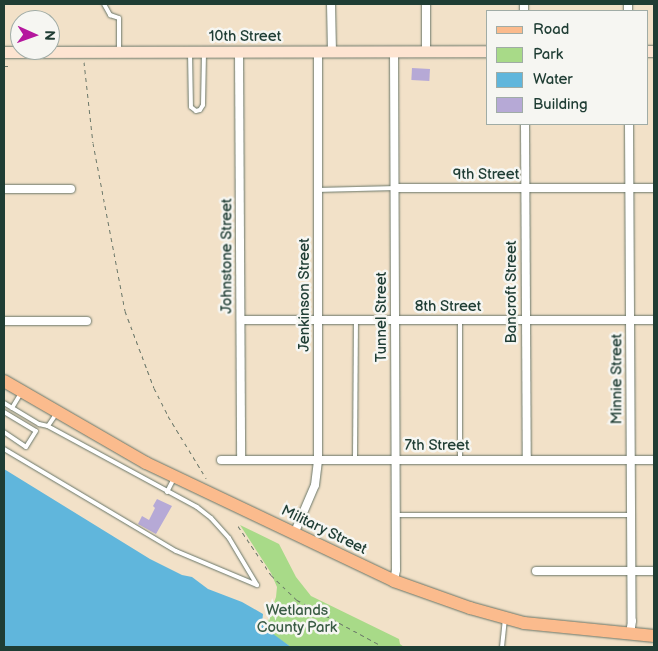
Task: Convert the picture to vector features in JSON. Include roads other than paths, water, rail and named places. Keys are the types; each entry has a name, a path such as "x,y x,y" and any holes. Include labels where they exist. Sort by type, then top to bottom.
{"main road":[{"name":"Military Street","path":"4,380 129,454 394,582 505,618 548,627 654,636"}],"street":[{"path":"331,4 332,52"},
{"path":"426,4 426,52"},
{"name":"10th Street","path":"4,52 486,52"},
{"name":"Johnstone Street","path":"239,52 242,320 241,460"},
{"name":"Jenkinson Street","path":"294,534 315,485 318,460 318,52"},
{"name":"Tunnel Street","path":"394,52 396,188 396,515 394,582"},
{"name":"Bancroft Street","path":"525,125 527,460"},
{"name":"Minnie Street","path":"629,125 632,571 632,621 630,634"},
{"name":"9th Street","path":"396,188 654,188"},
{"path":"4,189 71,189"},
{"name":"8th Street","path":"242,320 654,320"},
{"path":"4,321 87,321"},
{"name":"7th Street","path":"221,460 654,460"},
{"path":"536,571 654,571"}],"lane":[{"path":"104,4 110,15 120,18 118,52"},
{"path":"190,52 191,107 196,111 200,110 203,106 204,52"},
{"name":"9th Street","path":"318,190 396,188"},
{"path":"355,460 356,320"},
{"path":"460,320 460,460"},
{"path":"12,408 22,391"},
{"path":"4,403 39,424 48,426 197,507 211,518 229,538 257,585 176,551 4,449"},
{"path":"4,412 36,430 26,447 4,432"},
{"path":"48,426 57,412"},
{"path":"76,441 83,427"},
{"path":"123,467 129,454"},
{"path":"167,492 175,476"},
{"path":"396,515 631,515"},
{"path":"502,647 505,618"}],"water":[{"path":"4,469 150,559 182,575 192,577 208,589 242,602 263,614 262,624 265,628 291,647 4,647"}],"park label":[{"name":"Wetlands County Park","path":"297,618"}]}
